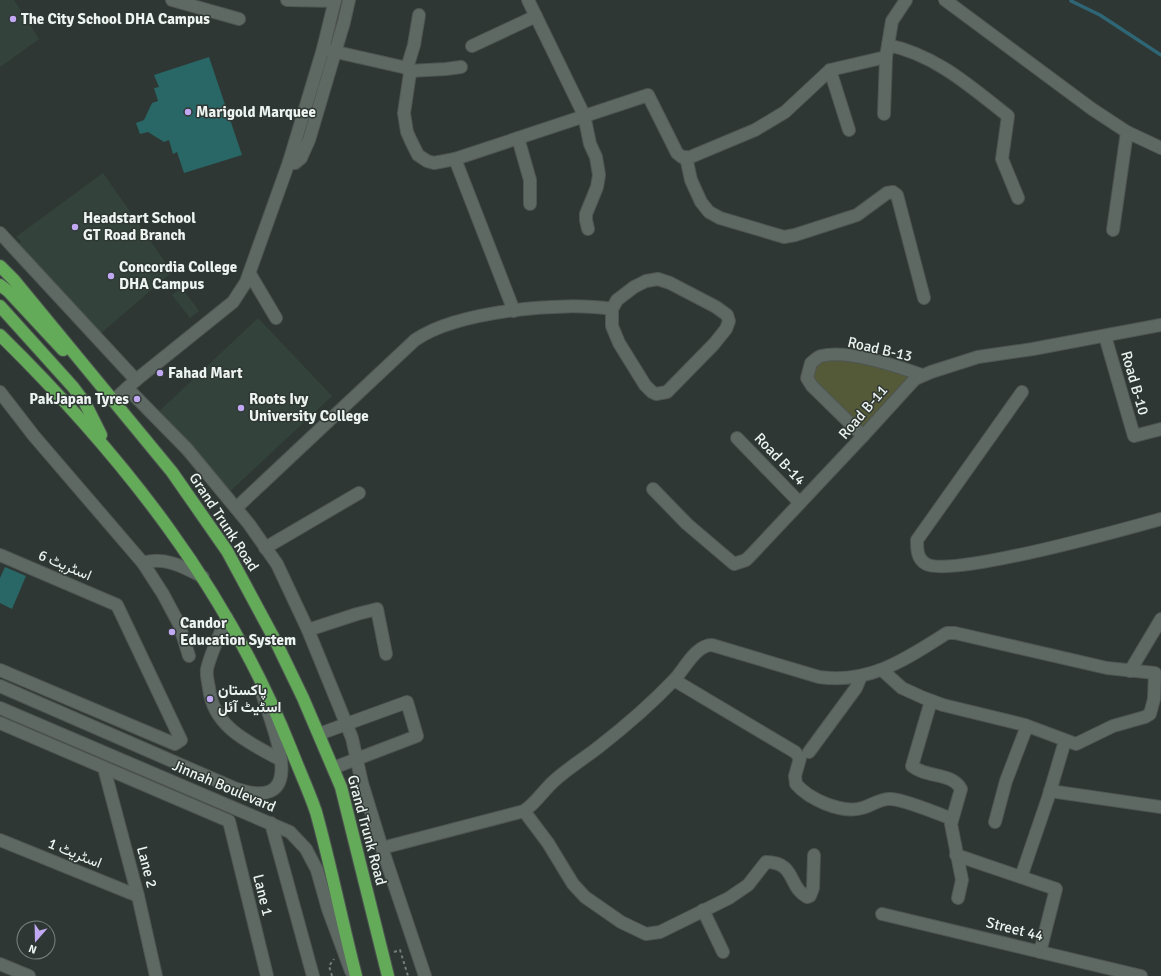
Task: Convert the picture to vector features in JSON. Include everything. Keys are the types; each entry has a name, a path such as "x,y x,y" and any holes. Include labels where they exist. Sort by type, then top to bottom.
{"highway":[{"name":"Grand Trunk Road","path":"0,266 14,280 114,399 172,472 227,551 279,647 319,734 341,787 388,976"},
{"path":"0,285 8,291 69,357 114,399"},
{"path":"0,306 85,403 111,454"},
{"path":"0,335 33,368 111,454 153,505 203,577 246,651 274,706 315,811 356,976"}],"street":[{"path":"172,0 213,6 239,19"},
{"path":"114,399 233,302 250,274 289,162 323,49 335,1 287,0"},
{"path":"289,162 295,163 301,158 309,140 336,52 349,0"},
{"path":"528,0 584,115 590,144 599,167 597,187 586,214 588,229"},
{"path":"884,114 887,51 892,21 906,0"},
{"path":"945,0 1092,109 1127,132 1161,148"},
{"path":"419,15 408,69 410,73 404,113 407,132 411,141 418,155 427,161 434,163 455,159 648,95 677,153 686,157 756,130 785,112 830,70 900,47 927,58 951,71 1008,116 1002,159 1018,198"},
{"path":"472,46 536,16"},
{"path":"323,49 408,69 446,70 461,67"},
{"path":"830,70 849,130"},
{"path":"1113,230 1127,132"},
{"path":"518,138 530,180 530,204"},
{"path":"686,157 691,180 701,202 709,212 720,218 784,237 857,215 887,193 893,192 898,195 924,298"},
{"path":"455,159 514,311"},
{"path":"0,233 187,449 236,508 277,564 308,630 346,724 382,848 425,976"},
{"path":"250,274 276,318"},
{"path":"658,279 670,282 716,307 727,315 728,321 726,329 714,344 667,392 656,394 645,385 619,343 612,326 612,309 617,300 634,287 646,281 658,279"},
{"path":"236,508 415,340 425,333 478,316 514,311 594,306 612,309"},
{"name":"Road B-11","path":"653,489 687,524 734,564 746,560 751,555 863,436 900,394 915,379 922,375 978,357 1033,349 1159,325"},
{"name":"Road B-10","path":"1105,336 1134,436 1161,429"},
{"name":"Road B-13","path":"863,436 812,386 807,378 811,363 820,356 834,355 885,363 922,375"},
{"path":"0,392 34,436 143,563 163,594 179,624 189,656"},
{"path":"1022,392 917,540 917,550 920,559 927,565 944,567 1022,555 1161,519"},
{"name":"Road B-14","path":"737,438 800,503"},
{"path":"266,548 359,493"},
{"name":"اسٹریٹ 6","path":"0,555 117,604 182,740 175,744 0,670"},
{"path":"143,563 157,560 170,562 203,577"},
{"path":"308,630 377,609 386,654"},
{"path":"227,618 213,650 207,671 210,699 221,721 246,741 281,760"},
{"path":"1130,671 1161,619"},
{"path":"382,848 524,811 533,805 554,782 638,715 674,680 700,649 706,645 712,645 819,677 836,680 861,676 882,670 898,663 947,633 970,635 1107,668 1155,674 1154,699 1150,714 1146,717 1113,726 1076,744 1027,726 931,701 907,691 882,670"},
{"name":"Jinnah Boulevard","path":"0,686 234,788 253,794 272,791 278,785 283,776 281,760 260,687 246,651"},
{"path":"809,752 856,688 861,676"},
{"path":"674,680 795,752 800,758 795,776 796,784 808,795 844,810 863,808 872,803 891,799 952,819"},
{"path":"931,701 912,766 920,771 955,781 961,789 952,819 956,855 962,880 958,898"},
{"path":"319,734 407,702 417,736 333,768"},
{"name":"Jinnah Boulevard","path":"0,708 290,832 306,849 317,870 337,935 353,976"},
{"path":"0,723 104,768"},
{"path":"995,822 1004,786 1027,726"},
{"path":"1021,876 1050,791 1065,741"},
{"path":"174,762 177,784"},
{"name":"Lane 1","path":"104,768 229,821 267,976"},
{"name":"Lane 2","path":"104,768 138,896 156,976"},
{"path":"1050,791 1161,807"},
{"path":"524,811 548,843 573,884 596,906 621,922 646,934 660,932 729,898 743,889 766,862 773,862 786,868 802,894 807,897 810,896 813,888 814,855"},
{"path":"271,823 313,976"},
{"name":"اسٹریٹ 1","path":"0,840 138,896"},
{"path":"956,855 1056,889 1040,952"},
{"path":"703,910 723,952"},
{"name":"Street 44","path":"882,914 1141,976"},
{"path":"0,964 29,976"}],"path":[{"path":"400,950 408,976"},
{"path":"329,966 332,976"}],"shaded area":[{"name":"The City School DHA Campus","path":"0,0 14,0 39,39 0,67"},
{"path":"103,173 172,272 100,334 17,246 21,241 16,237"},
{"path":"182,288 199,311 190,318 172,295"},
{"name":"Roots Ivy University College","path":"258,318 332,396 223,498 150,420"}],"green space":[{"path":"834,356 920,376 863,433 813,385 813,363"}],"building":[{"name":"Marigold Marquee","path":"209,57 242,155 184,173 177,152 173,154 169,140 164,142 148,132 140,134 136,123 144,120 152,103 158,101 154,88 159,87 154,75"},
{"path":"5,567 26,576 12,609 0,603 0,578"}],"waterway":[{"path":"1071,1 1100,15 1161,55"}],"place":[{"name":"The City School DHA Campus","path":"13,19"},
{"name":"Marigold Marquee","path":"188,112"},
{"name":"Headstart School GT Road Branch","path":"75,227"},
{"name":"Concordia College DHA Campus","path":"111,276"},
{"name":"Fahad Mart","path":"160,373"},
{"name":"PakJapan Tyres","path":"137,399"},
{"name":"Roots Ivy University College","path":"241,408"},
{"name":"Candor Education System","path":"172,632"},
{"name":"پاکستان اسٹیٹ آئل","path":"210,699"}]}
